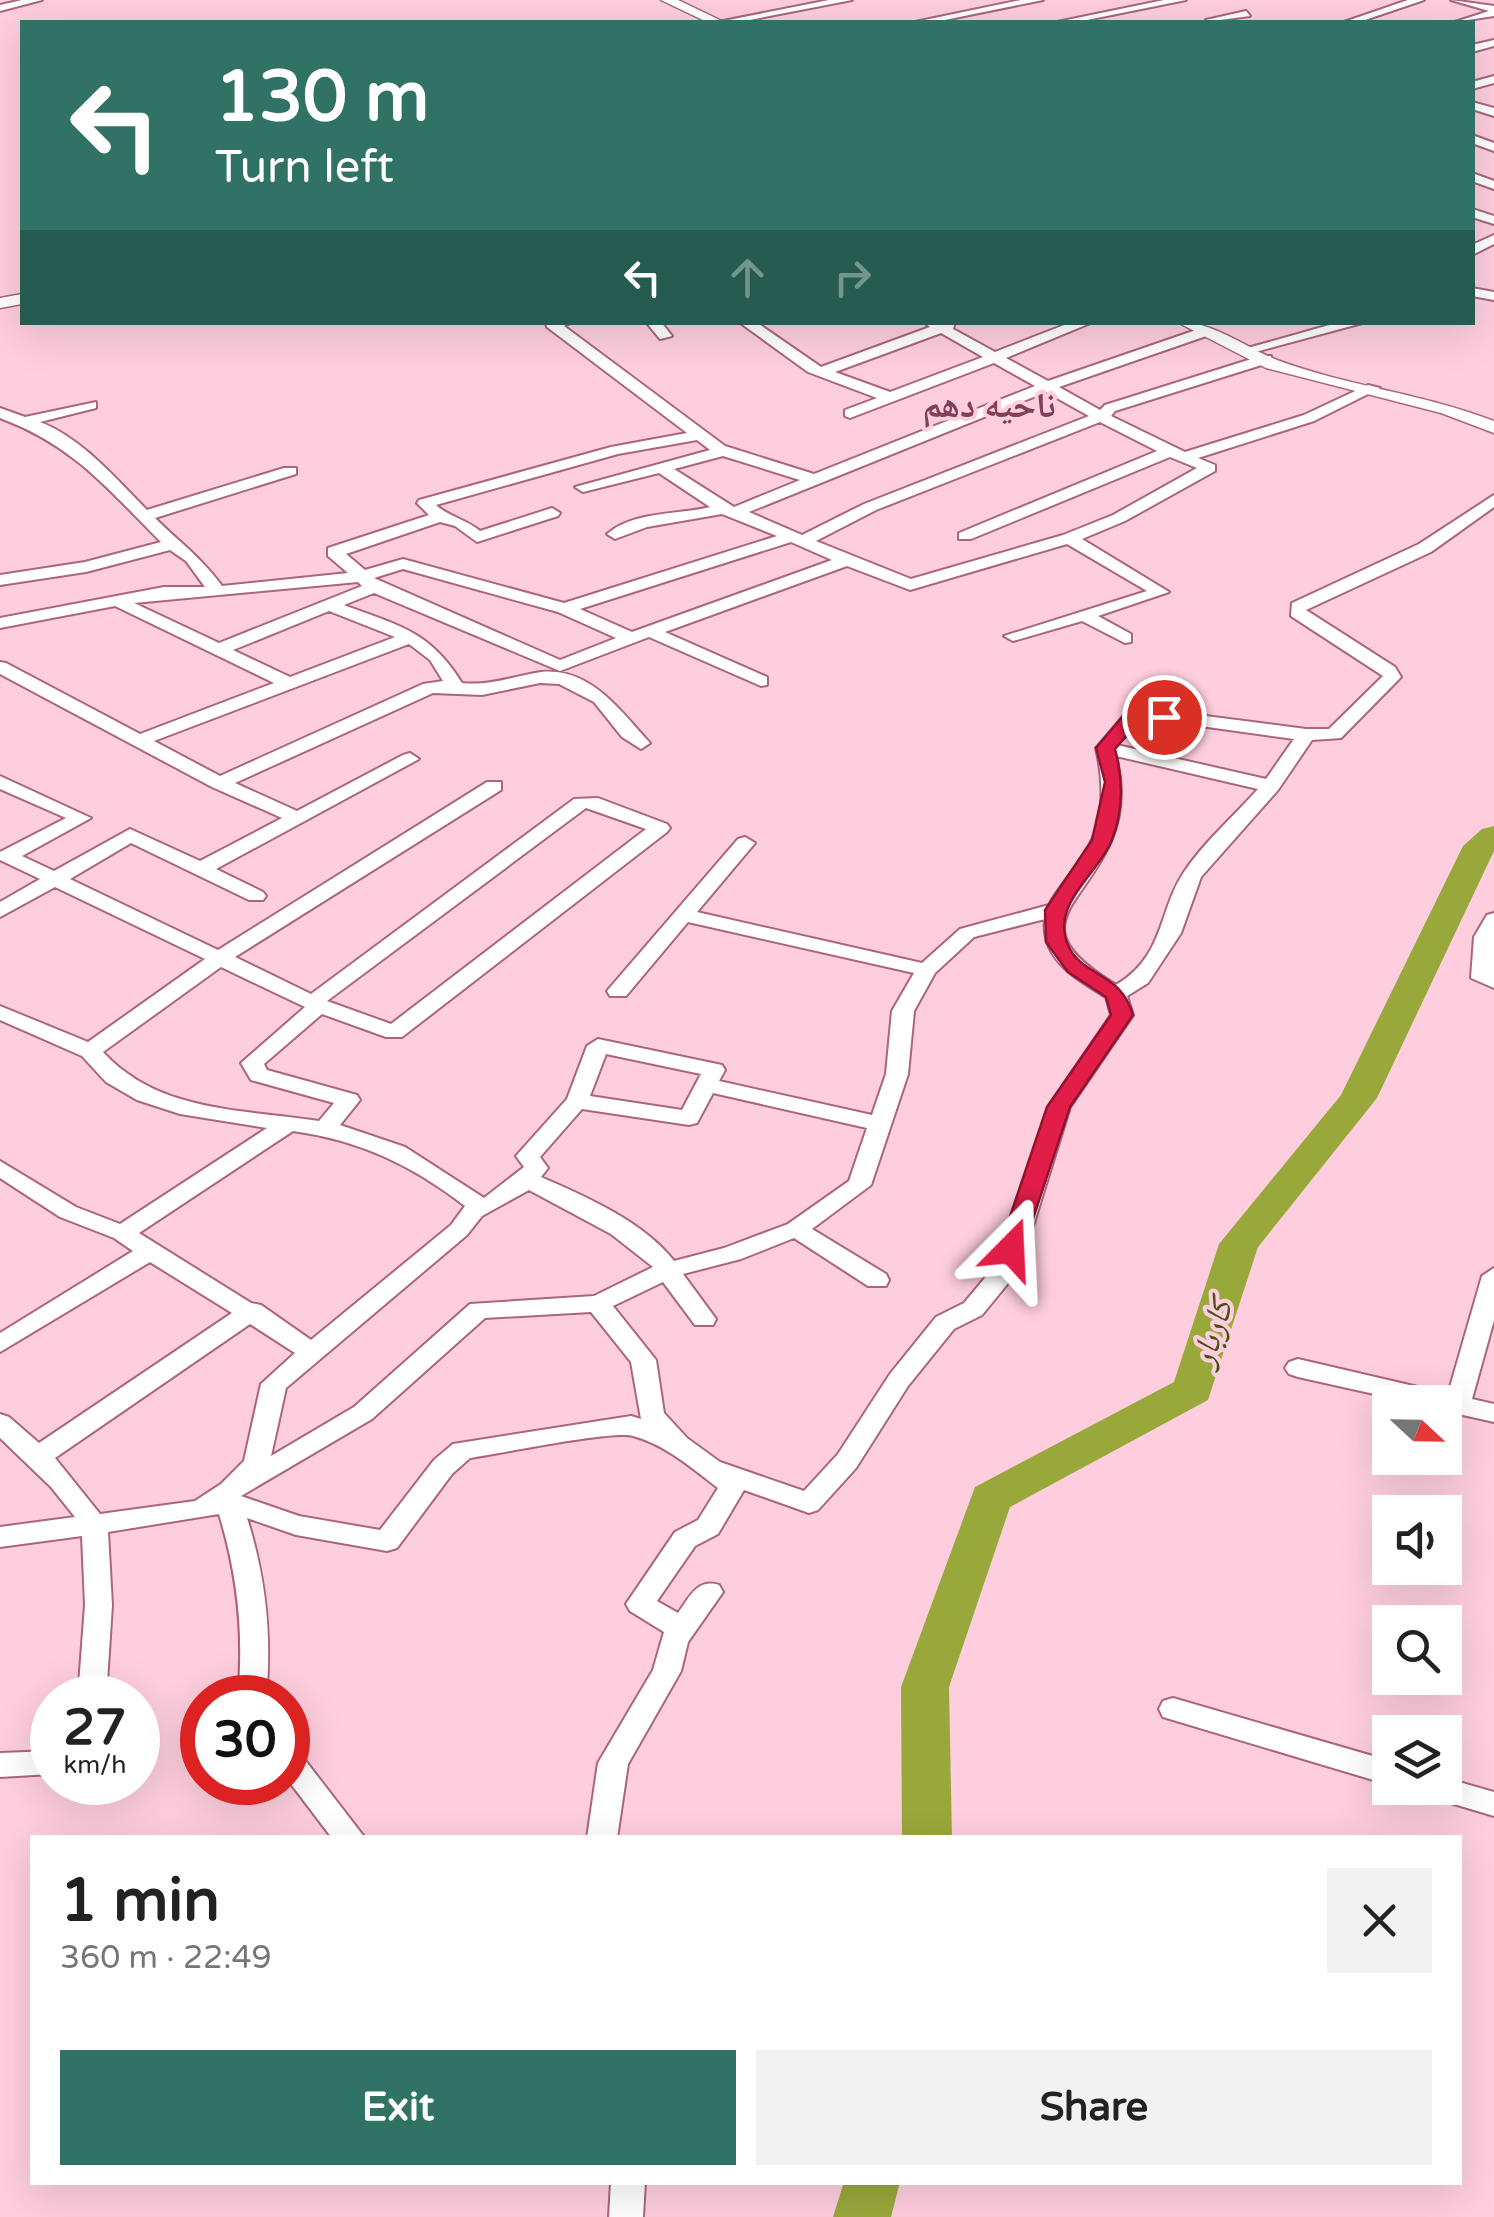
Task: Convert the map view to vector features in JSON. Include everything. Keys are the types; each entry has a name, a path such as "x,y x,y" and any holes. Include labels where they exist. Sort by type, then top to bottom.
{"street":[{"path":"0,8 37,0"},
{"path":"666,0 715,20"},
{"path":"732,20 847,0"},
{"path":"931,20 1038,0"},
{"path":"1073,20 1181,0"},
{"path":"1355,20 1419,0"},
{"path":"1456,0 1494,11"},
{"path":"1466,20 1494,11"},
{"path":"1219,20 1246,14"},
{"path":"553,325 725,452 813,478"},
{"path":"656,325 665,336"},
{"path":"750,325 821,372 886,396"},
{"path":"850,414 886,396 1078,325"},
{"path":"1191,325 1244,351 1321,379 1373,388 1492,424"},
{"path":"1244,351 1347,325"},
{"path":"661,467 728,509 910,585 1069,538 1119,518 1209,468 1044,387 936,326 821,372"},
{"path":"615,534 668,515 686,518 728,509 1044,387 1204,332"},
{"path":"564,608 797,538 1103,416 1110,408 1266,358"},
{"path":"965,536 1178,454 1309,418 1373,388"},
{"path":"0,425 90,405"},
{"path":"0,413 46,430 91,463 172,544 192,557 216,592"},
{"path":"552,513 477,537 461,524 440,517 425,502 616,450 700,436"},
{"path":"583,487 725,452"},
{"path":"144,516 290,470"},
{"path":"1105,748 1134,715 1143,712 1306,734 1334,734 1392,677 1389,671 1297,612 1298,607 1425,548 1494,500"},
{"path":"440,517 334,552 369,582 560,666 847,560"},
{"path":"1013,636 1161,590 1069,538"},
{"path":"0,580 86,567 172,544"},
{"path":"222,648 333,607 403,564 564,608 631,638"},
{"path":"0,623 164,592 369,582"},
{"path":"115,600 287,682"},
{"path":"333,607 411,637 437,657 458,691"},
{"path":"1082,614 1125,638"},
{"path":"651,632 761,681"},
{"path":"142,740 411,637"},
{"path":"0,667 220,783 295,817"},
{"path":"220,783 429,688 496,688 540,674 561,678 603,700 627,736 641,743"},
{"path":"1116,994 1142,979 1170,933 1192,874 1271,786 1306,734"},
{"path":"1105,748 1271,786"},
{"path":"702,1466 809,1503 847,1461 899,1380 945,1323 973,1309 1000,1276 1022,1223 1059,1107 1122,1015 1116,994 1076,968 1056,942 1056,910 1102,840 1114,782 1105,748"},
{"path":"202,868 410,758"},
{"path":"0,782 82,818 6,856 315,1004 394,1032 660,828 591,802 582,803 315,1004 297,1028 252,1063 259,1075 350,1100 324,1129"},
{"path":"90,1052 218,959 494,786"},
{"path":"0,911 130,835 256,896"},
{"path":"618,991 745,843"},
{"path":"0,1537 220,1501 364,1413 480,1310 598,1304 665,1271 732,1254 796,1229 858,1186 902,1055 903,1011 926,970 968,933 1056,910"},
{"path":"684,914 926,970"},
{"path":"1494,919 1484,937 1482,978 1494,982"},
{"path":"0,1012 90,1052 106,1075 164,1100 208,1114 365,1138 432,1168 478,1205 477,1210"},
{"path":"220,1501 256,1464 274,1384 459,1230 477,1210 498,1202 528,1180 536,1168 528,1156 577,1100 598,1046 714,1070 689,1118 577,1100"},
{"path":"706,1085 881,1124"},
{"path":"122,1233 285,1126"},
{"path":"0,1168 68,1212 122,1233 252,1311 312,1353"},
{"path":"528,1180 564,1194 626,1233 661,1261 704,1319"},
{"path":"796,1229 877,1280"},
{"path":"0,1344 150,1251"},
{"path":"1462,1391 1494,1276"},
{"path":"598,1304 642,1360 652,1416 702,1466 733,1486 708,1528 684,1540 640,1604 683,1630"},
{"path":"37,1457 252,1311"},
{"path":"1298,1368 1372,1385"},
{"path":"1462,1406 1494,1413"},
{"path":"0,1423 37,1457 92,1522 100,1601 94,1675"},
{"path":"220,1501 296,1526 387,1541 462,1450 631,1425 679,1445"},
{"path":"220,1501 250,1577 259,1637 255,1675"},
{"path":"602,1835 613,1763 667,1671 674,1639 709,1592"},
{"path":"1174,1709 1372,1768"},
{"path":"0,1765 30,1764"},
{"path":"310,1787 348,1835"},
{"path":"1462,1795 1494,1804"},
{"path":"626,2217 628,2185"}],"waterway":[{"name":"کاربار","path":"927,1835 925,1687 991,1498 1193,1390 1239,1244 1358,1098 1479,846 1494,836"},
{"name":"کاربار","path":"862,2217 871,2185"}],"district":[{"name":"ناحیه دهم","path":"989,405"}],"route":[{"path":"1011,1249 1059,1107 1122,1015 1116,994 1076,968 1056,942 1056,910 1102,840 1114,782 1105,748 1134,715 1143,712 1164,717"}]}
